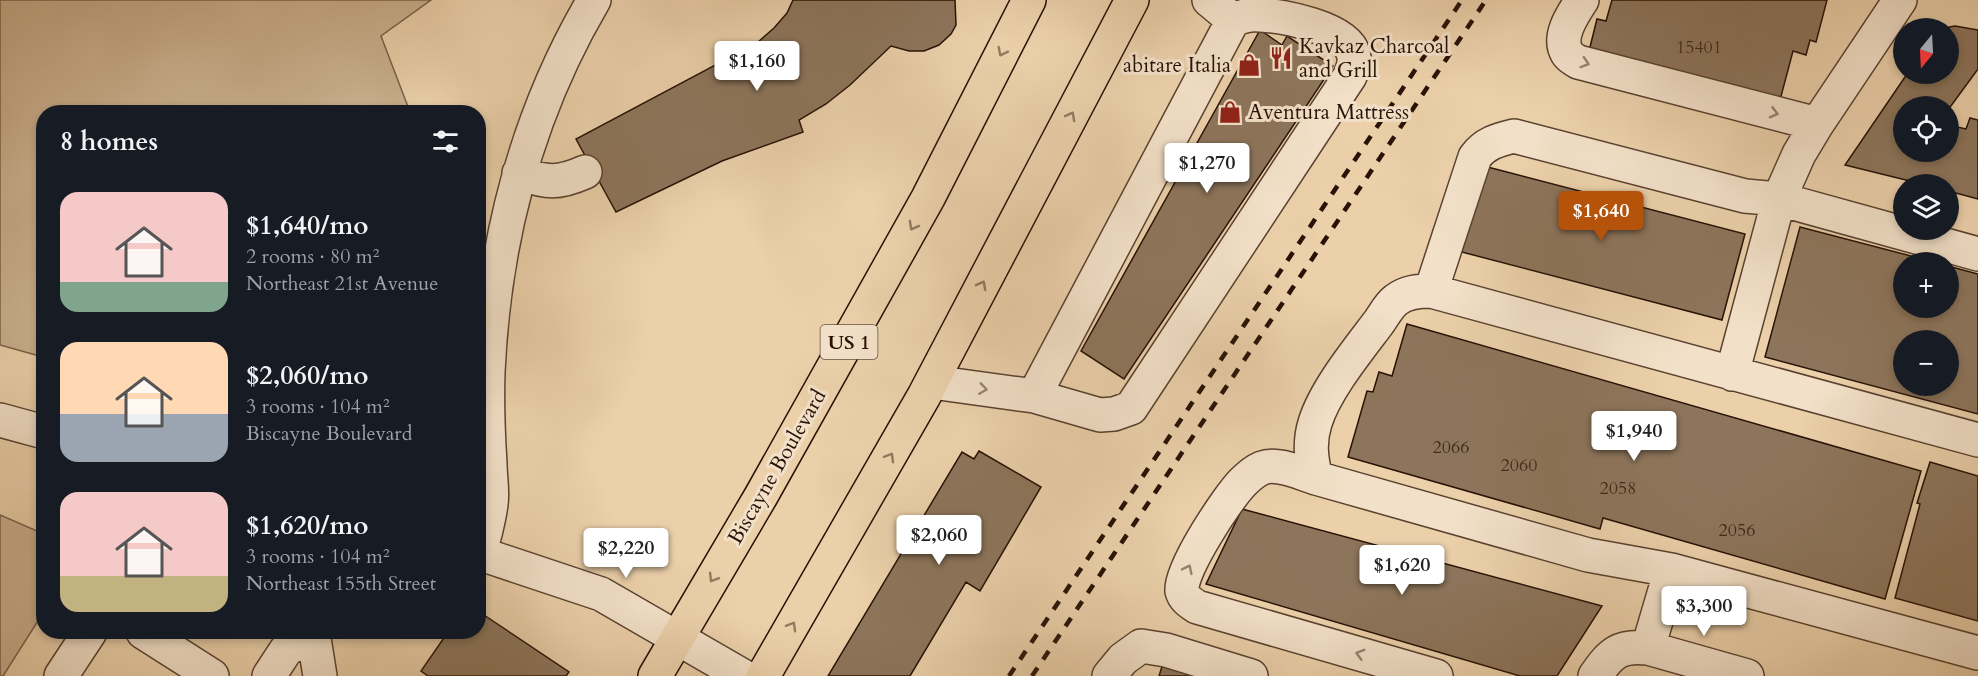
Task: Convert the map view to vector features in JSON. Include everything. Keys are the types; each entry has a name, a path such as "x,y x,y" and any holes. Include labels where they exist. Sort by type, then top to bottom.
{"main road":[{"name":"Biscayne Boulevard","path":"655,676 761,496 928,198 1029,0"},
{"path":"763,676 932,382 1132,0"}],"street":[{"path":"486,524 491,504 487,393 492,308 506,222 519,173 543,102 577,29 594,0"},
{"path":"1582,0 1566,28 1564,41 1568,54 1578,62 1817,124"},
{"path":"1732,374 1779,199 1799,154 1900,0"},
{"path":"932,382 1034,396 1100,415 1114,414 1131,408 1350,76 1354,63 1353,52 1347,42 1327,30 1292,20 1221,10 1034,396"},
{"path":"1431,291 1474,157 1482,147 1496,140 1514,136 1745,196 1779,199 1978,254"},
{"path":"519,173 552,182 566,180 585,172"},
{"path":"1316,478 1311,441 1315,422 1348,363 1395,300 1413,291 1431,291 1978,440"},
{"path":"0,420 36,430"},
{"path":"1436,676 1197,607 1188,601 1182,593 1182,581 1203,539 1242,482 1263,468 1275,466 1588,555 1671,570 1978,653"},
{"path":"486,555 601,594 743,676"},
{"path":"1648,648 1671,570"},
{"path":"61,676 85,639"},
{"path":"154,639 212,676"},
{"path":"269,676 286,650 302,639"},
{"path":"314,639 320,676"},
{"path":"1109,676 1123,658 1141,646 1166,650 1251,676"},
{"path":"1595,676 1607,659 1618,650 1633,646 1648,648 1747,676"}],"shaded area":[{"path":"0,0 431,0 381,36 407,105 36,105 36,355 0,345"},
{"path":"0,515 36,531 36,624 3,676 0,676"}],"building":[{"path":"793,0 955,0 956,25 951,34 939,45 924,51 909,51 891,46 850,85 826,104 799,120 803,132 722,161 616,212 576,139 757,43 787,13"},
{"path":"1612,0 1827,0 1816,42 1810,40 1806,55 1793,51 1780,100 1589,51 1597,19 1606,21"},
{"path":"1959,27 1978,30 1978,69 1958,96 1893,96 1893,162 1959,162 1959,127 1966,129 1970,118 1978,120 1978,199 1959,194 1959,174 1893,174 1893,177 1845,165 1900,84 1959,84"},
{"path":"1260,30 1282,45 1287,36 1333,66 1124,379 1081,351"},
{"path":"1480,165 1745,234 1722,320 1458,251"},
{"path":"1800,227 1896,252 1893,252 1893,318 1959,318 1959,269 1978,274 1978,414 1911,396 1959,396 1959,330 1893,330 1893,391 1765,357"},
{"path":"1407,324 1921,471 1885,599 1603,518 1600,529 1348,457 1367,391 1373,392 1379,372 1392,376"},
{"path":"979,451 1041,487 980,591 966,582 910,676 828,676 962,452 974,459"},
{"path":"1930,462 1978,476 1978,621 1895,598 1920,504 1917,503"},
{"path":"1242,509 1602,606 1557,676 1520,676 1206,584"},
{"path":"486,616 569,672 566,676 428,676 421,671 443,639 486,639"},
{"path":"1164,660 1217,676 1159,676"}],"railway":[{"path":"1009,676 1462,0"},
{"path":"1032,676 1486,0"}],"place":[{"name":"Kavkaz Charcoal and Grill","path":"1281,58"},
{"name":"abitare Italia","path":"1249,65"},
{"name":"Aventura Mattress","path":"1230,112"}]}
